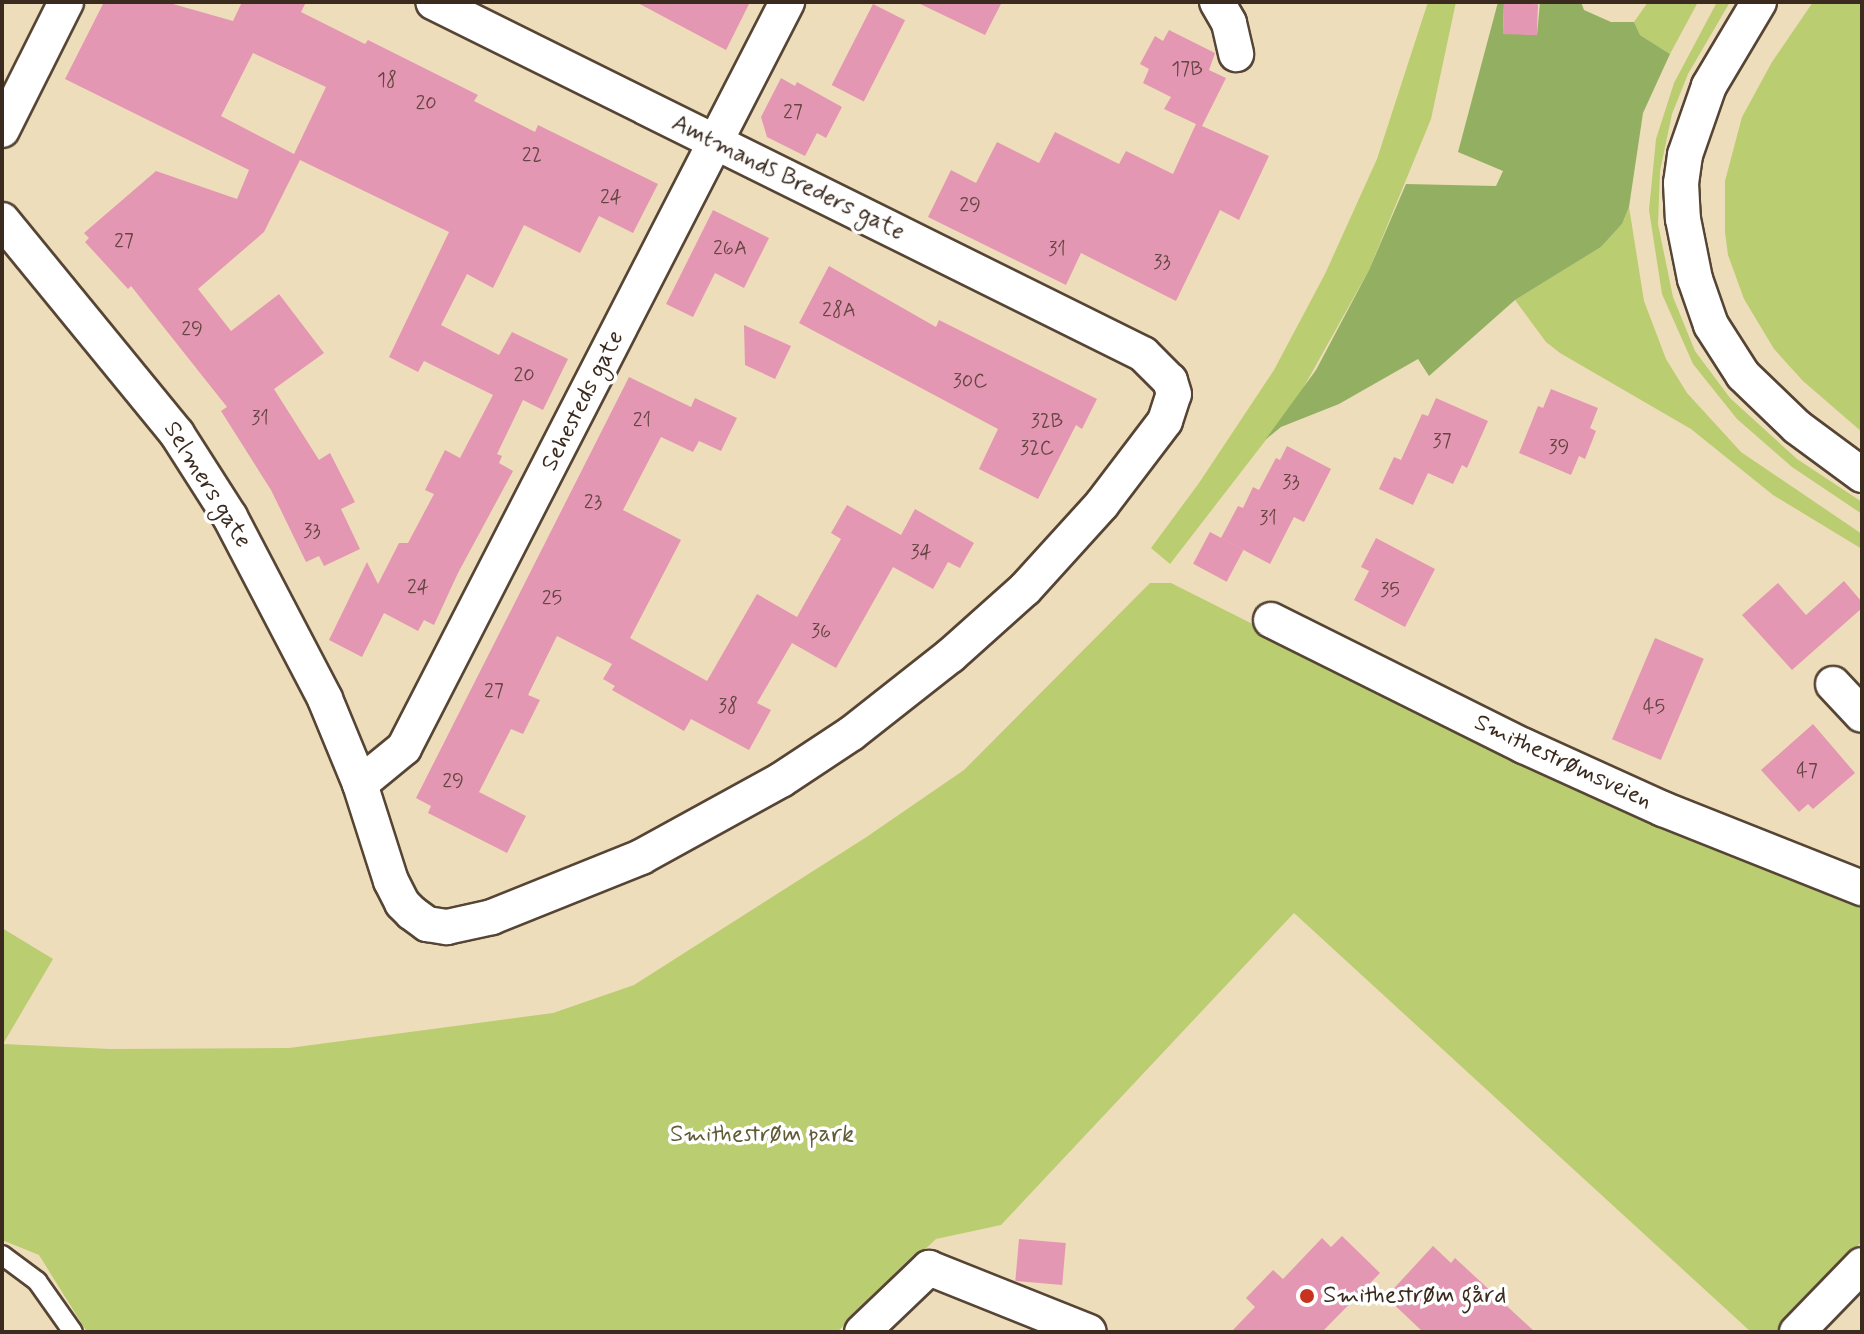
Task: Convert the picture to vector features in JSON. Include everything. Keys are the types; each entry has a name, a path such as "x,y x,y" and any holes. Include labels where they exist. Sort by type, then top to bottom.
{"street":[{"path":"2,130 66,2"},
{"name":"Sehesteds gate","path":"360,784 404,748 787,2"},
{"path":"1217,2 1229,23 1236,54"},
{"path":"1759,2 1709,86 1685,155 1681,183 1683,219 1695,279 1711,325 1743,375 1797,427 1862,475"},
{"name":"Amtmands Breders gate","path":"449,6 1143,354"},
{"name":"Selmers gate","path":"2,220 102,339 185,446 230,517 295,637 360,784 402,903 427,924 447,927 492,917 571,888 713,820 781,780 886,707 950,656 1034,579 1125,478 1165,421 1173,405 1170,381 1143,354"},
{"name":"Smithestrømsveien","path":"1271,620 1524,746 1663,809 1862,888"},
{"path":"1833,684 1862,715"},
{"path":"1797,1332 1862,1265"},
{"path":"862,1332 929,1268 1089,1332"}],"lane":[{"path":"2,1255 37,1281 73,1332"}],"green space":[{"path":"1428,2 1456,2 1431,119 1369,270 1296,401 1170,564 1151,548 1199,483 1274,370 1325,274 1377,159"},
{"path":"1498,2 1504,3 1503,33 1537,35 1540,2 1581,2 1584,10 1611,22 1634,22 1640,35 1670,54 1643,113 1629,207 1622,224 1601,247 1515,300 1429,376 1418,359 1339,404 1281,427 1265,440 1316,370 1369,270 1406,184 1496,186 1503,171 1458,152"},
{"path":"1648,2 1698,2 1670,54 1640,35 1634,22"},
{"path":"1717,2 1730,2 1688,74 1672,114 1660,171 1658,224 1673,297 1695,351 1730,398 1797,459 1862,502 1862,514 1792,467 1737,419 1693,364 1662,294 1649,210 1656,139 1674,83"},
{"path":"1813,2 1862,2 1862,432 1803,381 1774,349 1744,299 1728,255 1725,232 1725,181 1742,117 1772,62"},
{"path":"1629,207 1644,301 1666,359 1687,393 1741,452 1862,534 1862,549 1773,495 1691,429 1560,353 1546,342 1515,300 1601,247 1622,224"},
{"name":"Smithestrøm park","path":"1150,583 1171,583 1582,790 1862,901 1862,1241 1776,1332 1751,1332 1294,913 1001,1225 936,1239 837,1332 87,1332 39,1255 2,1240 2,928 53,959 3,1044 110,1049 289,1048 553,1013 634,985 865,838 964,770"}],"building":[{"path":"104,2 166,2 233,21 242,2 306,2 301,12 365,44 368,40 478,95 474,101 535,132 538,125 658,184 633,233 599,216 580,253 524,225 493,288 467,274 441,325 499,355 512,332 568,359 543,410 523,400 497,454 502,456 499,463 513,471 434,625 424,620 418,631 384,613 362,657 329,640 367,562 378,584 399,543 408,543 434,494 425,490 445,450 460,458 493,395 424,361 418,372 389,357 449,232 300,160 264,232 198,289 231,331 279,294 324,353 274,389 319,460 330,453 355,502 341,509 360,549 324,566 319,556 306,562 271,490 221,411 227,407 131,286 128,289 85,242 89,238 84,233 156,171 237,199 249,170 65,79","holes":["253,53 326,87 294,154 221,116"]},
{"path":"636,2 750,2 726,50"},
{"path":"916,2 1002,2 985,35"},
{"path":"1504,3 1538,4 1537,35 1503,34"},
{"path":"873,4 905,20 864,101 832,85"},
{"path":"1169,30 1215,53 1209,70 1226,78 1202,126 1269,156 1239,220 1220,210 1176,301 1081,253 1066,285 928,217 951,170 976,183 997,142 1039,163 1055,132 1119,164 1126,151 1173,174 1196,124 1164,109 1171,97 1143,83 1149,69 1140,64 1155,36 1163,41"},
{"path":"781,78 795,86 797,82 842,107 826,138 817,133 805,156 767,137 761,117"},
{"path":"713,210 769,238 744,288 715,273 693,317 666,304"},
{"path":"829,266 936,327 939,320 1097,399 1082,429 1076,425 1038,499 979,469 998,429 799,323"},
{"path":"744,325 791,346 775,379 745,365"},
{"path":"629,377 691,407 695,398 737,418 721,451 699,441 693,452 661,437 623,510 681,540 630,638 707,681 757,594 797,617 841,539 831,533 847,505 901,535 915,509 974,543 960,568 948,562 933,589 893,567 836,668 792,643 757,703 771,710 749,750 691,719 684,731 612,690 615,686 603,679 612,664 557,636 528,695 540,700 523,734 511,729 479,792 526,816 507,853 428,813 431,806 416,798"},
{"path":"1551,389 1598,408 1590,428 1596,431 1585,459 1579,456 1571,475 1519,453 1538,406 1543,408"},
{"path":"1436,398 1488,421 1467,468 1462,465 1453,484 1428,473 1413,505 1379,489 1394,457 1401,460 1422,414 1428,416"},
{"path":"1287,446 1331,469 1304,522 1294,517 1270,564 1221,538 1238,506 1243,508 1253,487 1259,490 1276,458 1280,460"},
{"path":"1210,532 1244,550 1227,582 1193,564"},
{"path":"1376,538 1435,569 1405,627 1354,600 1369,571 1361,567"},
{"path":"1844,581 1862,602 1862,608 1792,670 1742,615 1778,583 1806,615"},
{"path":"1655,638 1704,659 1661,760 1612,739"},
{"path":"1813,724 1855,773 1813,809 1808,804 1799,812 1761,770"},
{"path":"1342,1236 1380,1273 1322,1332 1231,1332 1255,1307 1246,1298 1273,1270 1283,1279 1322,1238 1331,1247"},
{"path":"1019,1239 1066,1243 1062,1285 1015,1281"},
{"path":"1433,1246 1451,1263 1455,1258 1535,1332 1423,1332 1386,1297"}],"place":[{"name":"Smithestrøm gård","path":"1307,1296"}]}
